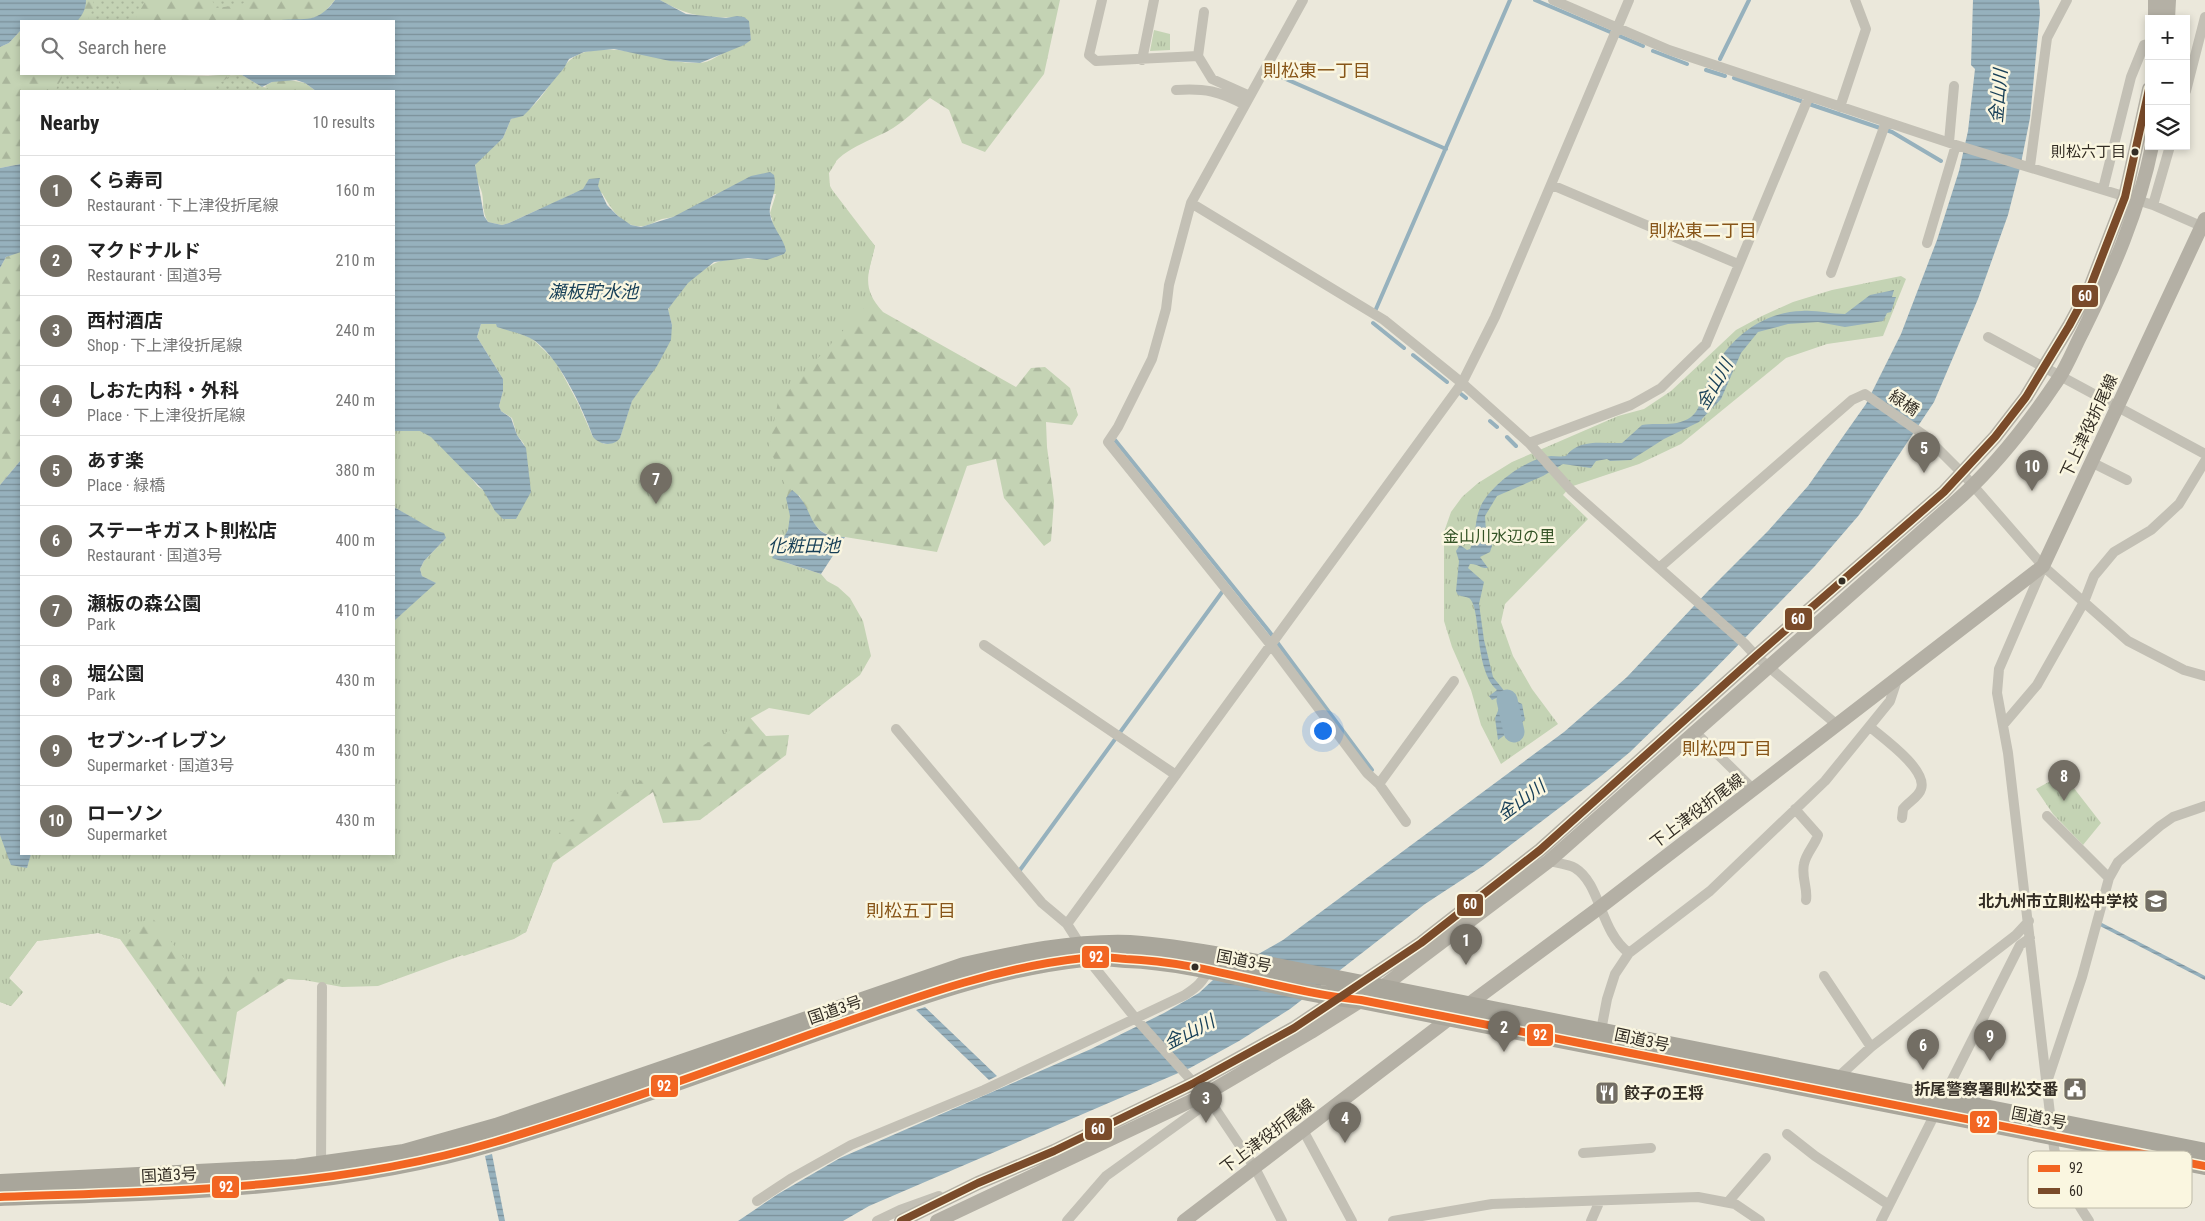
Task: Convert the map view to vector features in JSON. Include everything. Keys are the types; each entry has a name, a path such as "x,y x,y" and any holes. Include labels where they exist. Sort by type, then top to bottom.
{"highway":[{"name":"国道3号","path":"0,1183 287,1168 321,1171 386,1170 494,1142 744,1058 945,986 1084,951 1128,944 1166,947 1232,958 1333,979 1361,992 1450,1018 1600,1039 1836,1079 1939,1107"},
{"name":"国道3号","path":"1084,951 1211,970 1337,998 1381,988 1470,1005 1600,1039 1939,1107 2052,1128 2205,1152"},
{"name":"国道3号","path":"2052,1128 2145,1151"},
{"name":"国道3号","path":"2192,1163 2205,1166"},
{"name":"国道3号","path":"0,1197 225,1187 321,1171"}],"street":[{"path":"1102,0 1089,55 1096,61 1198,56"},
{"path":"1142,60 1154,0"},
{"path":"1303,0 1191,203 1152,359 1118,427 1108,442 1271,645 1366,773 1379,784 1406,822"},
{"path":"1553,0 1669,50 1886,122 2204,222"},
{"path":"1067,924 1462,383 1495,317 1629,0"},
{"path":"1840,107 1866,29 1855,0"},
{"path":"2028,166 2047,38 2067,0"},
{"path":"2155,0 2155,15"},
{"path":"2168,15 2169,0"},
{"path":"1204,12 1198,56 1212,79 1247,101"},
{"path":"2190,75 2205,17"},
{"path":"2103,189 2131,77 2145,45"},
{"path":"1927,243 1955,144 1954,86"},
{"path":"1176,90 1201,88 1247,101"},
{"path":"1529,443 1631,405 1661,388 1706,344 1809,96"},
{"path":"1067,1221 1106,1176 1208,1097 1361,992 1540,850 1963,474 1995,437 2045,369 2090,285 2132,198 2147,105"},
{"path":"1830,273 1886,122"},
{"path":"1381,988 1548,861 1973,486 2007,447 2060,377 2101,294 2132,198 2150,150"},
{"path":"2152,205 2169,150"},
{"path":"1552,185 1738,264"},
{"path":"1191,203 1384,320 1462,383 1529,443 1568,486 1744,642 1756,656 1836,724"},
{"name":"下上津役折尾線","path":"1184,1221 1754,790 1836,724 1897,680 2043,566 2204,222"},
{"path":"1988,338 2205,454"},
{"name":"緑橋","path":"1659,568 1852,400 1866,394 1924,435 1963,474 2043,566 2128,641 2184,670 2205,676"},
{"path":"2003,725 2037,685 2084,602 2094,576 2114,552 2151,530 2179,504 2205,461"},
{"path":"2091,462 2127,480"},
{"path":"2043,566 1999,669 1997,693 2029,921 2055,1151"},
{"path":"984,646 1176,775"},
{"path":"1600,1039 1615,974 1629,953 1710,891 1825,781 1890,701 1897,680"},
{"path":"1379,784 1454,681"},
{"path":"1870,727 1908,759 1922,782 1921,790 1902,809 1902,818"},
{"path":"896,729 1042,903 1067,924 1084,951 1136,1019 1208,1097 1255,1168 1282,1221"},
{"path":"1695,732 1754,790"},
{"path":"2046,1082 2082,977 2109,878 2118,862 2173,817 2205,806"},
{"path":"1795,809 1818,834 1804,862 1802,878 1807,894 1806,900"},
{"path":"2047,816 2109,878"},
{"path":"1548,861 1574,868 1585,878 1612,936 1619,946 1629,953"},
{"path":"1836,1079 1871,1046 2016,935 2029,921"},
{"path":"1881,1221 2020,945 2030,938"},
{"path":"757,1201 792,1178 851,1145 984,1090 1185,995 1197,987 1211,970"},
{"path":"1824,976 1871,1046"},
{"path":"321,1171 322,987"},
{"path":"901,1221 978,1183 1054,1151 1194,1083 1294,1028 1337,998"},
{"path":"937,1221 1208,1097"},
{"path":"1303,1130 1352,1221"},
{"path":"1787,1134 1815,1156 1889,1205"},
{"path":"1583,1153 1651,1148"},
{"path":"1728,1202 1766,1158"},
{"path":"877,1221 900,1210 978,1183"},
{"path":"1394,1221 1508,1203 1698,1196 1735,1204 1760,1221"},
{"path":"1591,1221 1598,1205"},
{"path":"2081,1208 2089,1221"}],"green space":[{"path":"86,0 277,0 265,20 78,20 84,12"},
{"path":"86,0 93,0 94,7 88,20 77,20"},
{"path":"146,0 212,0 216,8 240,5 249,0 335,0 322,15 307,20 135,20"},
{"path":"660,0 1060,0 1044,74 985,152 962,143 949,110 930,98 894,128 847,152 831,168 828,177 831,188 839,202 875,246 868,281 871,296 883,312 1016,387 1031,368 1045,367 1070,388 1078,415 1072,425 1046,422 1047,447 1054,501 1051,541 1044,546 1004,498 996,459 967,466 937,552 827,534 815,525 799,495 735,700 766,736 789,735 786,755 700,820 663,823 653,792 553,863 526,932 514,939 464,956 413,927 394,855 395,620 435,583 446,538 395,508 395,432 483,490 620,438 632,401 672,325 767,260 776,194 573,193 538,211 751,40 749,21"},
{"path":"660,0 840,0 841,71 836,162 829,173 830,187 875,246 866,282 872,299 778,402 769,447 788,492 787,499 790,517 787,532 773,553 787,563 821,574 827,581 838,587 850,598 863,621 871,656 860,675 809,715 769,708 566,823 548,850 546,879 526,932 378,986 342,987 304,980 246,976 198,976 151,916 120,939 98,933 37,941 9,978 23,992 11,1006 0,1002 0,835 8,861 27,868 31,855 395,855 395,620 435,583 422,576 420,569 424,561 446,538 444,533 434,530 395,508 395,431 421,431 440,444 462,467 495,511 531,487 524,444 517,435 512,418 501,411 499,406 503,391 503,379 477,337 481,324 496,324 531,338 556,362 578,403 593,437 604,444 617,442 632,401 657,366 671,340 672,325 668,310 686,285 702,270 721,261 770,258 784,254 770,213 776,194 774,175 750,176 697,206 673,217 644,226 636,226 622,219 611,207 598,186 583,189 502,225 488,222 486,218 482,193 475,173 477,161 503,138 511,119 523,114 533,105 542,96 565,64 574,57 585,52 614,50 629,51 671,60 703,63 751,40 749,21 739,18 715,18 697,15 678,9"},
{"path":"1154,30 1170,34 1170,50 1150,51"},
{"path":"20,31 20,75 63,75 56,90 20,90 20,164 0,168 0,47 9,43"},
{"path":"40,75 242,75 262,87 289,90 29,90"},
{"path":"122,75 231,75 222,82 216,82 210,90 123,90 119,82"},
{"path":"284,79 305,83 315,90 270,90 265,86"},
{"path":"20,252 20,461 0,485 0,268 6,257"},
{"name":"金山川水辺の里","path":"1901,276 1906,279 1883,336 1827,344 1786,358 1681,444 1639,464 1570,487 1563,495 1588,519 1505,604 1501,622 1513,656 1532,689 1558,724 1501,764 1481,725 1471,690 1452,647 1444,621 1444,532 1451,512 1462,497 1478,483 1512,462 1618,416 1644,409 1671,391 1736,330 1762,316 1793,302 1832,290"},
{"path":"2063,774 2101,823 2083,845 2053,814 2036,789"},
{"path":"0,835 27,868 31,855 33,855 304,980 288,979 237,1012 225,1087 120,939 98,933 37,941 9,978 23,992 11,1006 0,1002"}],"water":[{"path":"0,0 86,0 84,11 78,20 20,20 20,31 9,43 0,47"},
{"name":"瀬板貯水池","path":"335,0 660,0 686,14 726,18 737,16 744,17 749,21 751,40 744,45 700,63 670,61 614,49 584,52 569,59 564,68 530,109 523,116 511,119 503,138 475,165 484,216 488,222 502,225 583,189 589,179 600,178 598,186 607,205 631,225 641,227 673,217 751,176 770,172 774,175 775,181 770,206 771,219 786,251 784,254 767,260 748,258 714,262 688,283 668,309 672,325 671,340 657,366 632,401 620,438 610,444 603,443 593,437 568,382 550,355 540,345 526,336 497,327 496,324 481,324 477,337 503,379 503,391 499,406 501,411 511,418 517,435 526,448 531,492 516,519 503,519 495,511 483,490 431,437 420,431 395,431 395,90 315,90 305,83 296,80 272,82 262,87 242,75 395,75 395,20 284,20 308,19 321,14"},
{"path":"1973,0 2039,0 2040,13 2030,118 2020,168 2008,215 1978,299 1934,402 1859,515 1815,566 1706,678 1630,752 1601,776 1483,866 1425,904 1290,1009 1239,1041 1190,1068 869,1206 843,1221 738,1221 778,1194 840,1158 1091,1049 1164,1013 1199,993 1213,980 1283,940 1564,732 1627,677 1768,531 1808,486 1866,404 1901,334 1937,240 1959,171 1968,131 1975,69 1971,65"},
{"path":"20,164 20,252 6,257 0,268 0,168"},
{"path":"1894,290 1892,297 1896,297 1891,312 1887,313 1883,321 1845,327 1818,322 1788,324 1758,332 1741,353 1721,399 1699,422 1664,439 1631,460 1610,461 1607,459 1596,461 1591,468 1563,464 1543,476 1497,496 1485,516 1486,532 1492,546 1490,552 1480,557 1488,568 1470,564 1468,568 1484,582 1479,604 1484,640 1493,677 1510,698 1522,704 1525,720 1498,740 1495,718 1502,701 1501,696 1492,700 1489,696 1497,690 1489,680 1484,668 1473,604 1469,598 1458,595 1456,591 1459,561 1456,551 1460,545 1467,550 1470,549 1474,539 1478,513 1492,491 1510,474 1541,458 1566,456 1572,450 1585,444 1622,443 1642,425 1673,424 1691,417 1697,410 1708,380 1724,353 1745,332 1758,323 1786,313 1802,311 1845,314 1870,295"},
{"path":"20,461 20,855 31,855 27,868 11,865 0,835 0,485"},
{"name":"化粧田池","path":"792,490 800,497 817,527 832,536 845,537 821,574 772,558 788,530 790,516 786,498"},
{"path":"395,508 434,530 444,533 446,538 424,561 420,569 422,576 436,583 395,620"},
{"path":"2100,922 2205,976 2205,980 2100,926"},
{"path":"925,1007 997,1076 989,1080 916,1010"},
{"path":"492,1154 505,1221 499,1221 485,1156"}],"waterway":[{"path":"1376,309 1510,0"},
{"path":"1535,0 1643,46"},
{"path":"1720,59 1749,0"},
{"path":"1653,51 1687,64"},
{"path":"1706,70 1725,76"},
{"path":"1270,72 1446,149"},
{"path":"1734,78 1801,101"},
{"path":"1809,104 1892,132 1941,161"},
{"path":"1373,323 1404,348"},
{"path":"1413,355 1447,382"},
{"path":"1461,394 1466,398"},
{"path":"1490,421 1497,427"},
{"path":"1507,437 1516,446"},
{"path":"1115,440 1268,630 1372,770"},
{"path":"1020,870 1225,588"},
{"name":"金山川","path":"1507,700 1514,732"}],"transit line":[{"name":"60","path":"901,1221 978,1183 1054,1151 1194,1083 1294,1028 1421,943 1540,850 1756,656 1944,492 1995,437 2026,397 2069,326 2091,285 2125,197 2145,105"},
{"name":"92","path":"0,1197 125,1193 249,1185 373,1170 434,1158 495,1142 575,1117 947,988 1015,970 1094,957 1156,961 1215,971 1302,991 1361,1000 2129,1151"},
{"name":"92","path":"2192,1163 2205,1166"}],"place":[{"name":"則松六丁目","path":"2135,152"},
{"name":"あす楽","path":"1924,473"},
{"name":"ローソン","path":"2032,491"},
{"name":"瀬板の森公園","path":"656,504"},
{"name":"堀公園","path":"2064,801"},
{"name":"北九州市立則松中学校","path":"2156,901"},
{"name":"くら寿司","path":"1466,965"},
{"name":"マクドナルド","path":"1504,1052"},
{"name":"セブン-イレブン","path":"1990,1061"},
{"name":"ステーキガスト則松店","path":"1923,1070"},
{"name":"折尾警察署則松交番","path":"2075,1089"},
{"name":"餃子の王将","path":"1607,1093"},
{"name":"西村酒店","path":"1206,1123"},
{"name":"しおた内科・外科","path":"1345,1143"}],"district":[{"name":"則松東一丁目","path":"1317,70"},
{"name":"則松東二丁目","path":"1703,230"},
{"name":"則松四丁目","path":"1727,748"},
{"name":"則松五丁目","path":"911,910"}]}
